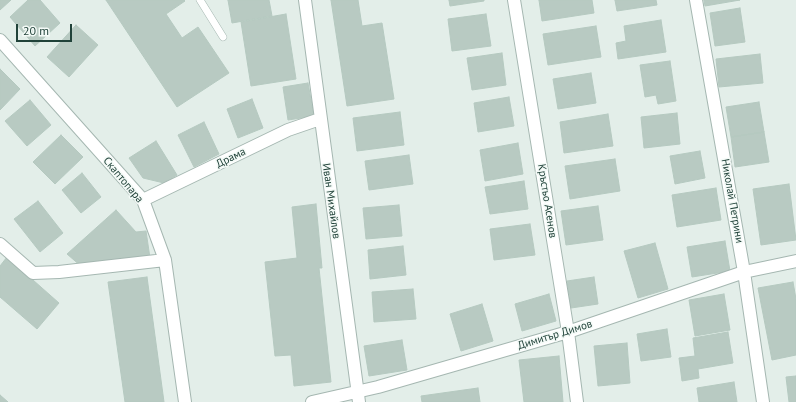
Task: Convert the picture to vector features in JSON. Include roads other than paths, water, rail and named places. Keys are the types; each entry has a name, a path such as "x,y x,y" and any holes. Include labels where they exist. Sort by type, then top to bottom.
{"street":[{"name":"Иван Михайлов","path":"305,0 358,397"},
{"name":"Кръстьо Асенов","path":"514,0 568,332 577,402"},
{"name":"Николай Петрини","path":"696,0 744,272 763,402"},
{"name":"Скаптопара","path":"0,40 143,200 165,260 185,402"},
{"name":"Драма","path":"143,200 288,130 320,119"},
{"path":"0,244 33,273 60,272 165,260"},
{"name":"Димитър Димов","path":"312,402 358,397 568,332 744,272 796,261"}],"lane":[{"path":"200,0 223,37"}]}
